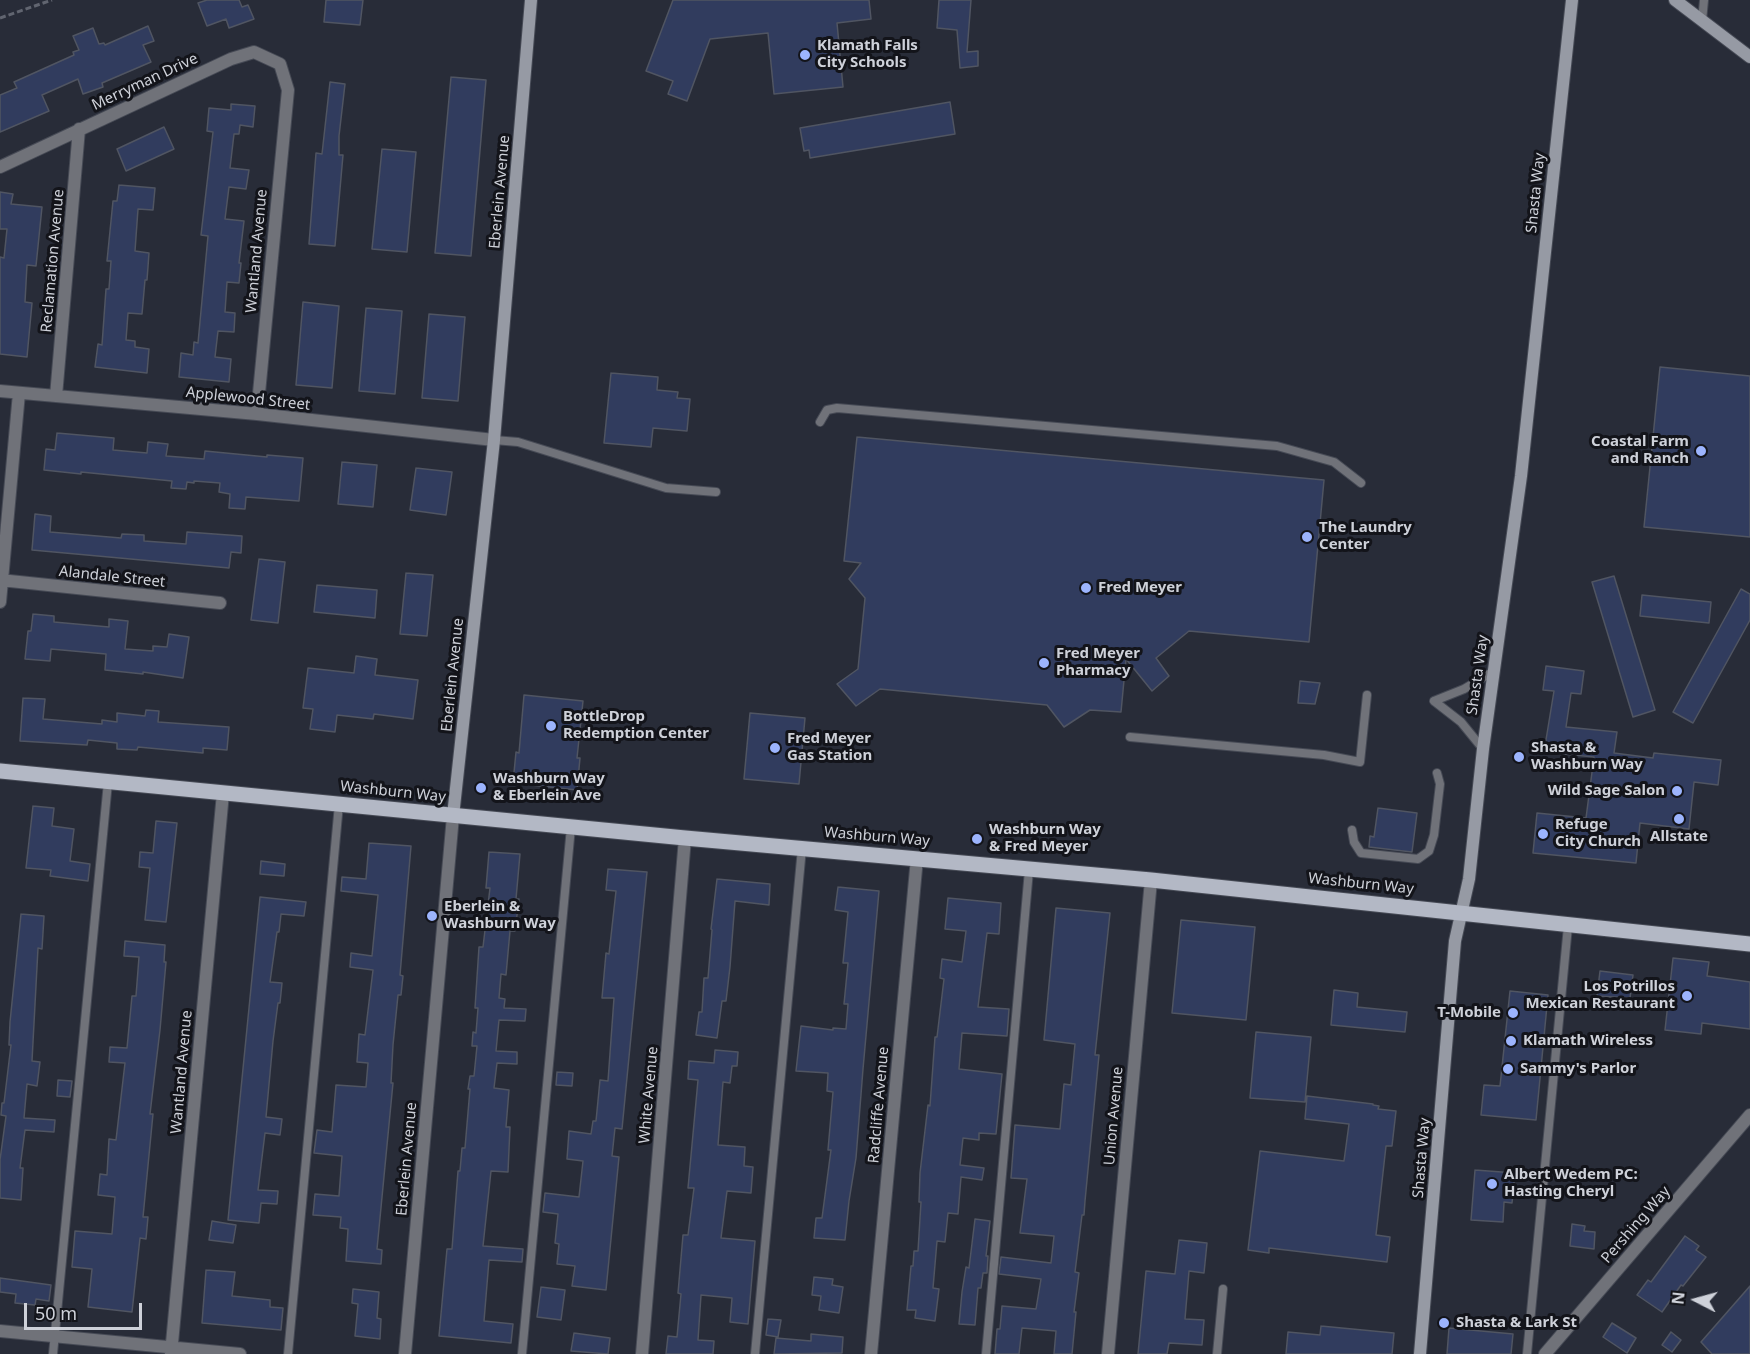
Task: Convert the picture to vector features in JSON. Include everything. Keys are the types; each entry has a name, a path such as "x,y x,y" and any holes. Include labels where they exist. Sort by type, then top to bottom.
{"main road":[{"name":"Eberlein Avenue","path":"453,816 494,440 531,0"},
{"name":"Shasta Way","path":"1420,1354 1455,941 1470,879 1483,749 1521,476 1572,0"},
{"path":"1675,0 1750,57"},
{"name":"Washburn Way","path":"0,771 453,816 1150,880 1750,944"}],"street":[{"name":"Merryman Drive","path":"0,167 231,59 254,52 280,64 288,90"},
{"name":"Wantland Avenue","path":"257,414 288,90"},
{"name":"Reclamation Avenue","path":"56,396 80,129"},
{"name":"Applewood Street","path":"0,391 257,414 494,440"},
{"path":"0,602 19,393"},
{"name":"Alandale Street","path":"1,580 220,603"},
{"name":"Wantland Avenue","path":"171,1351 223,793"},
{"name":"Eberlein Avenue","path":"405,1354 453,816"},
{"name":"White Avenue","path":"642,1354 686,838"},
{"name":"Radcliffe Avenue","path":"871,1354 917,858"},
{"name":"Union Avenue","path":"1108,1354 1150,880"},
{"name":"Pershing Way","path":"1545,1354 1750,1115"},
{"path":"0,1331 171,1351 240,1354"}],"lane":[{"path":"1702,21 1704,0"},
{"path":"820,422 827,410 837,408 1277,446 1334,462 1360,483"},
{"path":"494,440 518,442 666,488 716,492"},
{"path":"1483,749 1461,722 1434,701 1464,689 1494,671"},
{"path":"1130,737 1324,755 1360,762 1367,694"},
{"path":"1352,831 1354,842 1361,853 1418,859 1429,851 1434,835 1440,784 1437,772"},
{"path":"53,1354 108,782"},
{"path":"288,1354 339,804"},
{"path":"522,1354 571,827"},
{"path":"755,1354 801,848"},
{"path":"986,1354 1029,870"},
{"path":"1527,1354 1568,926"},
{"path":"1217,1354 1223,1290"}],"path":[{"path":"0,18 52,0"}],"building":[{"path":"207,0 239,0 242,7 248,5 254,19 229,28 226,19 207,26 198,3"},
{"path":"326,0 363,0 360,25 324,22"},
{"name":"Klamath Falls City Schools","path":"673,0 869,0 871,19 837,23 843,87 774,94 768,33 710,39 687,101 668,94 673,81 646,71"},
{"path":"939,0 971,0 967,52 978,51 978,66 960,68 957,30 937,28"},
{"path":"148,26 154,41 143,45 151,62 102,83 103,87 83,94 78,79 42,95 49,111 0,132 0,95 17,88 14,82 74,55 73,52 79,50 73,36 93,28 99,44 104,43 105,45"},
{"path":"451,77 486,80 471,256 435,253"},
{"path":"330,82 345,84 339,136 339,155 343,155 335,246 309,244 316,153 322,154"},
{"path":"950,102 955,134 810,158 809,150 804,151 800,128"},
{"path":"231,104 255,106 253,127 240,125 239,134 234,134 230,168 249,170 246,189 229,187 225,219 244,221 239,283 227,282 225,312 235,313 234,332 218,331 215,357 231,359 229,382 179,377 181,353 193,355 194,342 198,343 208,236 201,235 213,132 207,131 209,108 231,110"},
{"path":"164,127 174,149 126,171 117,149"},
{"path":"382,149 416,152 407,252 372,249"},
{"path":"119,185 155,188 153,210 138,209 135,251 149,253 147,280 145,280 142,314 128,313 126,340 135,341 135,347 149,349 147,373 95,367 98,344 102,345 106,289 109,289 111,261 107,261 113,201 117,201"},
{"path":"0,192 13,194 11,204 42,207 36,266 27,265 25,302 32,303 27,357 0,354 0,257 4,258 7,229 0,229"},
{"path":"303,302 339,306 332,388 296,385"},
{"path":"366,308 402,311 395,394 359,391"},
{"path":"429,314 465,317 458,401 422,398"},
{"name":"Coastal Farm and Ranch","path":"1660,367 1750,376 1750,537 1644,527"},
{"path":"611,373 658,377 657,390 678,392 677,398 690,399 687,431 653,428 651,447 604,443"},
{"path":"57,433 114,438 113,450 147,453 148,442 168,444 166,456 204,459 205,451 303,458 299,501 246,497 245,509 229,508 230,494 219,492 220,483 194,481 194,483 187,482 186,489 171,488 172,481 44,470 46,449 55,450"},
{"name":"Fred Meyer","path":"857,437 1324,480 1309,642 1189,631 1156,658 1169,676 1152,691 1126,659 1121,712 1090,710 1064,727 1047,705 880,689 856,706 837,684 858,669 865,598 849,579 861,563 844,561"},
{"path":"342,462 377,465 373,507 338,504"},
{"path":"416,468 452,472 446,515 410,510"},
{"path":"35,514 51,516 50,532 121,538 122,534 144,535 144,541 186,544 187,532 242,536 241,553 231,552 229,568 32,550"},
{"path":"259,559 285,562 278,623 251,620"},
{"path":"406,573 433,575 427,636 400,634"},
{"path":"1614,576 1655,710 1633,717 1592,582"},
{"path":"317,585 377,590 375,618 314,612"},
{"path":"1741,589 1750,594 1750,620 1693,723 1673,712"},
{"path":"1642,595 1711,602 1709,623 1640,616"},
{"path":"33,614 54,616 54,622 109,627 109,619 128,621 125,649 153,651 153,646 167,647 169,634 189,637 183,678 143,672 143,674 105,670 106,654 51,649 50,661 25,659 28,631 31,631"},
{"path":"356,656 377,659 375,675 418,680 413,719 374,714 373,719 337,715 335,732 310,729 313,709 303,708 308,668 354,673"},
{"path":"1546,666 1584,671 1581,694 1571,693 1566,727 1617,732 1614,753 1653,758 1654,753 1721,760 1718,785 1694,782 1689,829 1640,823 1636,863 1533,853 1537,813 1586,818 1594,757 1544,752 1554,691 1543,690"},
{"path":"1300,681 1320,683 1315,704 1298,703"},
{"name":"BottleDrop Redemption Center","path":"524,695 583,701 577,758 580,758 577,790 513,783 516,752 519,753"},
{"path":"23,698 45,699 43,719 102,724 102,720 117,722 117,713 145,716 146,710 159,711 158,722 229,727 227,750 203,748 203,753 138,747 137,750 117,749 117,743 88,740 87,745 20,741"},
{"path":"750,713 805,718 799,784 744,779"},
{"path":"33,806 54,808 52,826 74,829 70,861 90,864 88,881 50,876 51,870 26,868"},
{"path":"1378,808 1417,813 1412,852 1369,847 1370,836 1374,837"},
{"path":"156,821 177,823 166,922 145,920 150,868 139,867 140,852 153,853"},
{"path":"369,843 411,846 400,975 403,976 401,995 398,995 393,1045 391,1083 393,1083 377,1249 382,1250 381,1264 346,1261 348,1229 340,1228 341,1217 313,1215 315,1194 339,1196 342,1156 314,1153 317,1130 332,1132 336,1085 366,1087 368,1063 357,1062 359,1034 365,1035 373,970 350,967 351,953 372,956 378,895 341,891 342,877 366,879"},
{"path":"489,852 520,854 516,899 519,899 515,931 510,931 506,975 501,974 499,998 505,999 504,1008 526,1009 525,1021 499,1020 496,1051 517,1052 517,1064 497,1063 494,1088 509,1090 506,1127 510,1127 508,1172 491,1171 483,1246 523,1249 522,1262 489,1260 484,1321 513,1324 511,1343 439,1336 447,1249 452,1249 458,1171 460,1171 462,1148 465,1148 470,1089 468,1089 470,1076 474,1076 477,1046 472,1046 473,1032 476,1033 478,1008 475,1008 479,947 483,947 490,888 486,888"},
{"path":"261,861 285,864 284,876 260,874"},
{"path":"608,869 647,872 622,1129 615,1128 612,1156 619,1157 606,1290 572,1286 575,1266 557,1264 559,1244 555,1243 558,1214 543,1212 545,1193 579,1197 583,1161 567,1159 569,1131 591,1134 593,1121 596,1121 600,1080 608,1081 614,998 602,998 606,953 609,954 616,891 606,890"},
{"path":"717,879 770,884 769,905 735,901 726,1001 722,1001 717,1038 696,1035 699,1012 702,1012 704,978 708,978"},
{"path":"838,887 879,891 856,1158 845,1240 814,1238 816,1218 822,1218 831,1150 828,1150 833,1092 827,1091 828,1073 796,1071 801,1026 833,1030 833,1028 846,1029 848,1004 844,1004 848,963 843,963 848,912 835,910"},
{"path":"260,897 306,902 304,916 281,914 279,932 277,932 270,982 282,983 273,1041 266,1117 282,1119 280,1135 265,1133 258,1190 278,1191 277,1204 261,1203 259,1223 228,1220"},
{"path":"948,898 1001,903 999,934 987,933 978,1007 1009,1009 1007,1036 962,1033 959,1069 1002,1074 996,1134 979,1133 979,1140 963,1138 960,1165 984,1168 982,1180 961,1177 958,1214 948,1213 945,1242 937,1241 933,1288 939,1289 935,1321 915,1318 916,1310 907,1310 911,1266 913,1266 914,1251 918,1251 920,1173 928,1105 930,1106 935,1037 937,1037 944,979 940,978 942,959 962,962 966,931 945,929"},
{"path":"1056,908 1110,913 1095,1055 1099,1055 1084,1215 1082,1215 1075,1272 1079,1273 1072,1354 1054,1354 1056,1331 1022,1328 1019,1354 995,1354 1002,1306 1036,1309 1041,1279 999,1274 1001,1257 1051,1263 1054,1236 1020,1233 1027,1179 1011,1178 1015,1125 1060,1129 1064,1084 1071,1085 1075,1044 1044,1040"},
{"path":"21,914 44,916 42,949 38,948 32,1061 40,1062 37,1086 27,1084 24,1118 55,1120 54,1132 25,1130 20,1168 23,1168 21,1200 0,1198 0,1160 6,1116 1,1115 2,1103 4,1103 11,1045 9,1045 10,1022"},
{"path":"1181,920 1255,927 1246,1020 1172,1013"},
{"path":"125,941 165,945 164,962 166,962 150,1114 153,1114 143,1217 148,1217 146,1239 140,1238 132,1312 88,1307 92,1269 72,1267 75,1231 112,1234 115,1197 98,1195 100,1174 107,1175 109,1139 116,1140 125,1063 109,1062 110,1047 127,1048 132,996 136,996 139,957 124,956"},
{"path":"1673,958 1709,962 1707,976 1750,982 1750,1029 1702,1023 1701,1034 1665,1030"},
{"path":"1600,971 1633,975 1630,998 1597,996"},
{"path":"1334,990 1358,993 1357,1007 1407,1012 1405,1032 1331,1025"},
{"path":"1510,991 1548,995 1536,1120 1481,1115 1484,1085 1500,1086"},
{"path":"1256,1032 1311,1037 1305,1102 1250,1098"},
{"path":"715,1050 738,1052 737,1066 732,1066 730,1083 723,1082 718,1145 745,1147 744,1166 753,1167 751,1193 727,1191 721,1238 755,1241 748,1324 730,1322 732,1298 701,1295 698,1340 714,1341 713,1354 666,1354 668,1336 677,1337 683,1235 688,1235 694,1188 688,1188 698,1080 688,1079 689,1061 714,1063"},
{"path":"557,1072 573,1073 572,1086 556,1085"},
{"path":"58,1080 72,1081 70,1097 57,1096"},
{"path":"1307,1096 1373,1104 1379,1106 1378,1109 1396,1111 1392,1146 1386,1146 1376,1235 1390,1237 1387,1262 1269,1248 1269,1253 1248,1250 1260,1151 1344,1161 1349,1124 1305,1119"},
{"path":"1475,1170 1515,1173 1512,1203 1504,1202 1503,1222 1471,1220"},
{"path":"975,1219 990,1221 986,1256 988,1256 987,1273 983,1273 981,1288 978,1288 975,1325 959,1324 962,1292 966,1267 969,1268"},
{"path":"212,1221 236,1225 233,1243 209,1240"},
{"path":"1572,1224 1585,1226 1584,1231 1595,1232 1594,1249 1570,1246"},
{"path":"1685,1236 1699,1246 1696,1250 1706,1257 1683,1286 1681,1285 1662,1312 1637,1295 1648,1280 1651,1282"},
{"path":"1179,1240 1207,1243 1204,1273 1189,1271 1185,1319 1204,1320 1202,1345 1169,1343 1167,1354 1138,1354 1146,1271 1175,1274"},
{"path":"206,1270 235,1272 232,1296 270,1300 270,1307 283,1308 281,1330 202,1323"},
{"path":"814,1277 833,1279 832,1285 843,1287 839,1313 819,1310 821,1296 812,1295"},
{"path":"0,1278 51,1285 49,1301 36,1299 35,1305 15,1303 16,1294 0,1292"},
{"path":"1750,1286 1750,1354 1712,1354 1701,1342"},
{"path":"541,1287 565,1290 561,1320 537,1317"},
{"path":"353,1289 379,1292 377,1318 381,1319 380,1339 355,1336 358,1304 352,1303"},
{"path":"768,1319 781,1320 778,1337 766,1335"},
{"path":"1612,1323 1636,1338 1627,1353 1603,1337"},
{"path":"1321,1326 1394,1333 1392,1354 1286,1354 1288,1332 1320,1335"},
{"path":"1449,1328 1513,1334 1511,1354 1447,1354"},
{"path":"1671,1332 1681,1340 1672,1352 1662,1345"},
{"path":"574,1333 610,1338 608,1354 571,1351"},
{"path":"811,1334 843,1337 842,1353 774,1354 776,1338 811,1341"}],"place":[{"name":"Klamath Falls City Schools","path":"805,55"},
{"name":"Coastal Farm and Ranch","path":"1701,451"},
{"name":"The Laundry Center","path":"1307,537"},
{"name":"Fred Meyer","path":"1086,588"},
{"name":"Fred Meyer Pharmacy","path":"1044,663"},
{"name":"BottleDrop Redemption Center","path":"551,726"},
{"name":"Fred Meyer Gas Station","path":"775,748"},
{"name":"Shasta & Washburn Way","path":"1519,757"},
{"name":"Washburn Way & Eberlein Ave","path":"481,788"},
{"name":"Wild Sage Salon","path":"1677,791"},
{"name":"Allstate","path":"1679,819"},
{"name":"Refuge City Church","path":"1543,834"},
{"name":"Washburn Way & Fred Meyer","path":"977,839"},
{"name":"Eberlein & Washburn Way","path":"432,916"},
{"name":"Los Potrillos Mexican Restaurant","path":"1687,996"},
{"name":"T-Mobile","path":"1513,1013"},
{"name":"Klamath Wireless","path":"1511,1041"},
{"name":"Sammy's Parlor","path":"1508,1069"},
{"name":"Albert Wedem PC: Hasting Cheryl","path":"1492,1184"},
{"name":"Shasta & Lark St","path":"1444,1323"}]}
